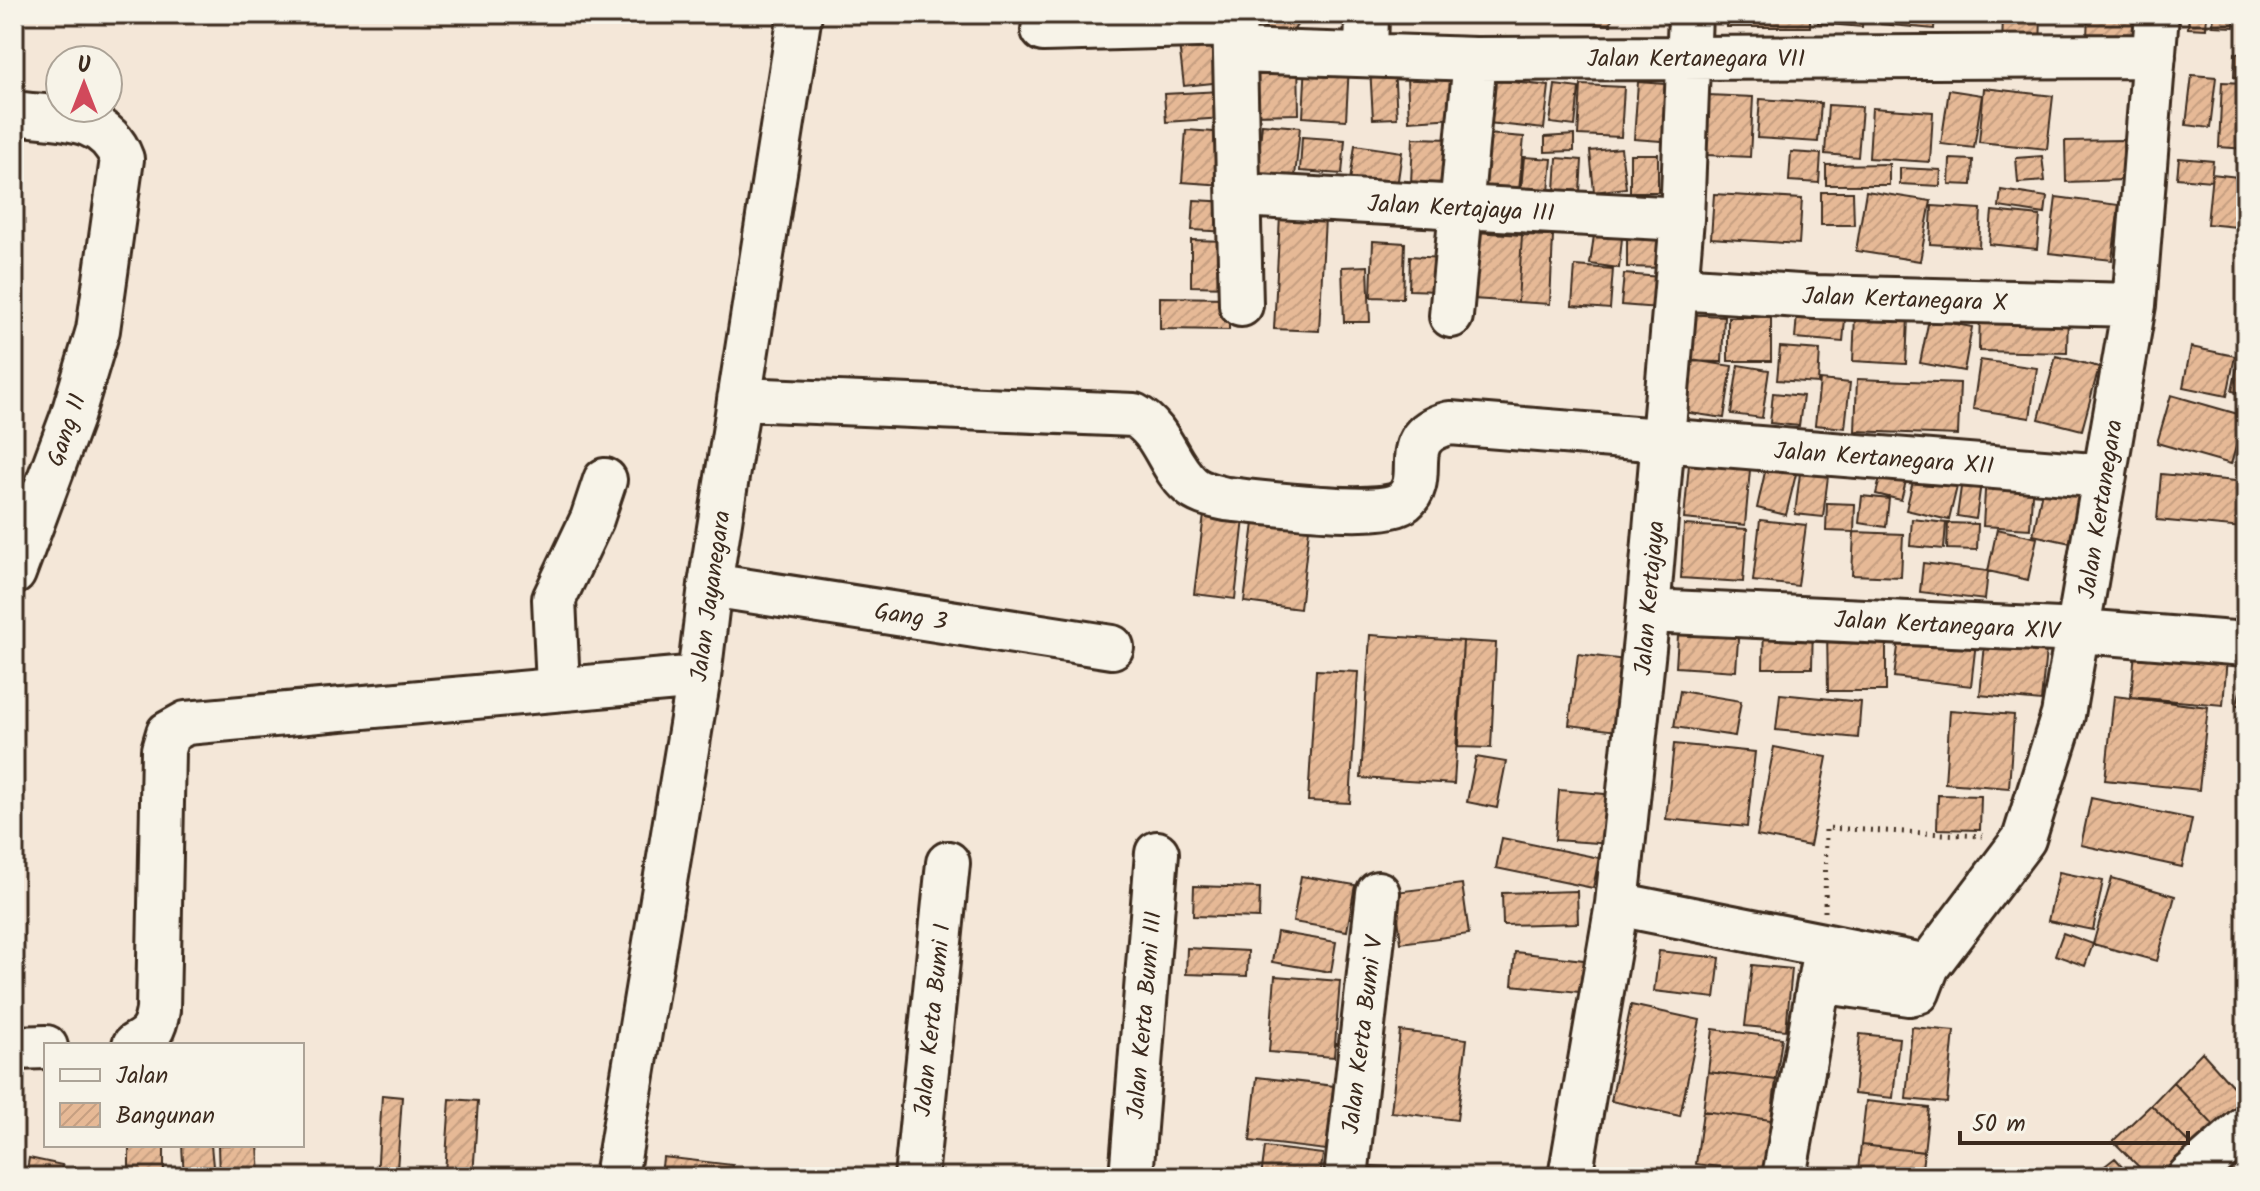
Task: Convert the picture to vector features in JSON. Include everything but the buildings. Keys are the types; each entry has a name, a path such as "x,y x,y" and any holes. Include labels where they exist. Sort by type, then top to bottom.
{"street":[{"name":"Jalan Jayanegara","path":"616,1177 699,677 710,585 800,14"},
{"name":"Jalan Kertajaya","path":"1570,1177 1617,904 1648,611 1682,219 1690,14"},
{"name":"Jalan Kertanegara","path":"1837,967 1928,966 2024,839 2063,715 2080,631 2134,305 2157,14"},
{"name":"Jalan Kertanegara VII","path":"1043,30 1367,34 1475,59 2154,56"},
{"path":"1235,30 1241,305"},
{"path":"1451,316 1475,59"},
{"name":"Gang 11","path":"14,113 91,124 102,129 117,145 122,159 98,330 72,417 19,547"},
{"name":"Jalan Kertajaya III","path":"1240,195 1682,219"},
{"name":"Jalan Kertanegara X","path":"1676,288 1815,297 2134,305"},
{"name":"Jalan Kertanegara XII","path":"739,399 1134,415 1153,429 1189,485 1205,494 1226,499 1369,510 1402,502 1410,493 1420,439 1427,431 1450,423 2105,476"},
{"path":"558,687 554,599 592,519 605,480"},
{"name":"Gang 3","path":"710,585 1112,647"},
{"name":"Jalan Kertanegara XIV","path":"1648,611 2080,631 2246,644"},
{"path":"138,1043 147,1038 155,1027 160,997 163,750 168,733 186,723 558,687 699,677"},
{"name":"Jalan Kerta Bumi III","path":"1131,1177 1157,853"},
{"name":"Jalan Kerta Bumi I","path":"916,1177 948,863"},
{"name":"Jalan Kerta Bumi V","path":"1346,1177 1378,893"},
{"path":"1617,904 1837,967 1788,1160"},
{"path":"14,1048 44,1047"},
{"path":"2189,1177 2246,1127"}],"path":[{"path":"1837,967 1826,828 2024,839"}]}
